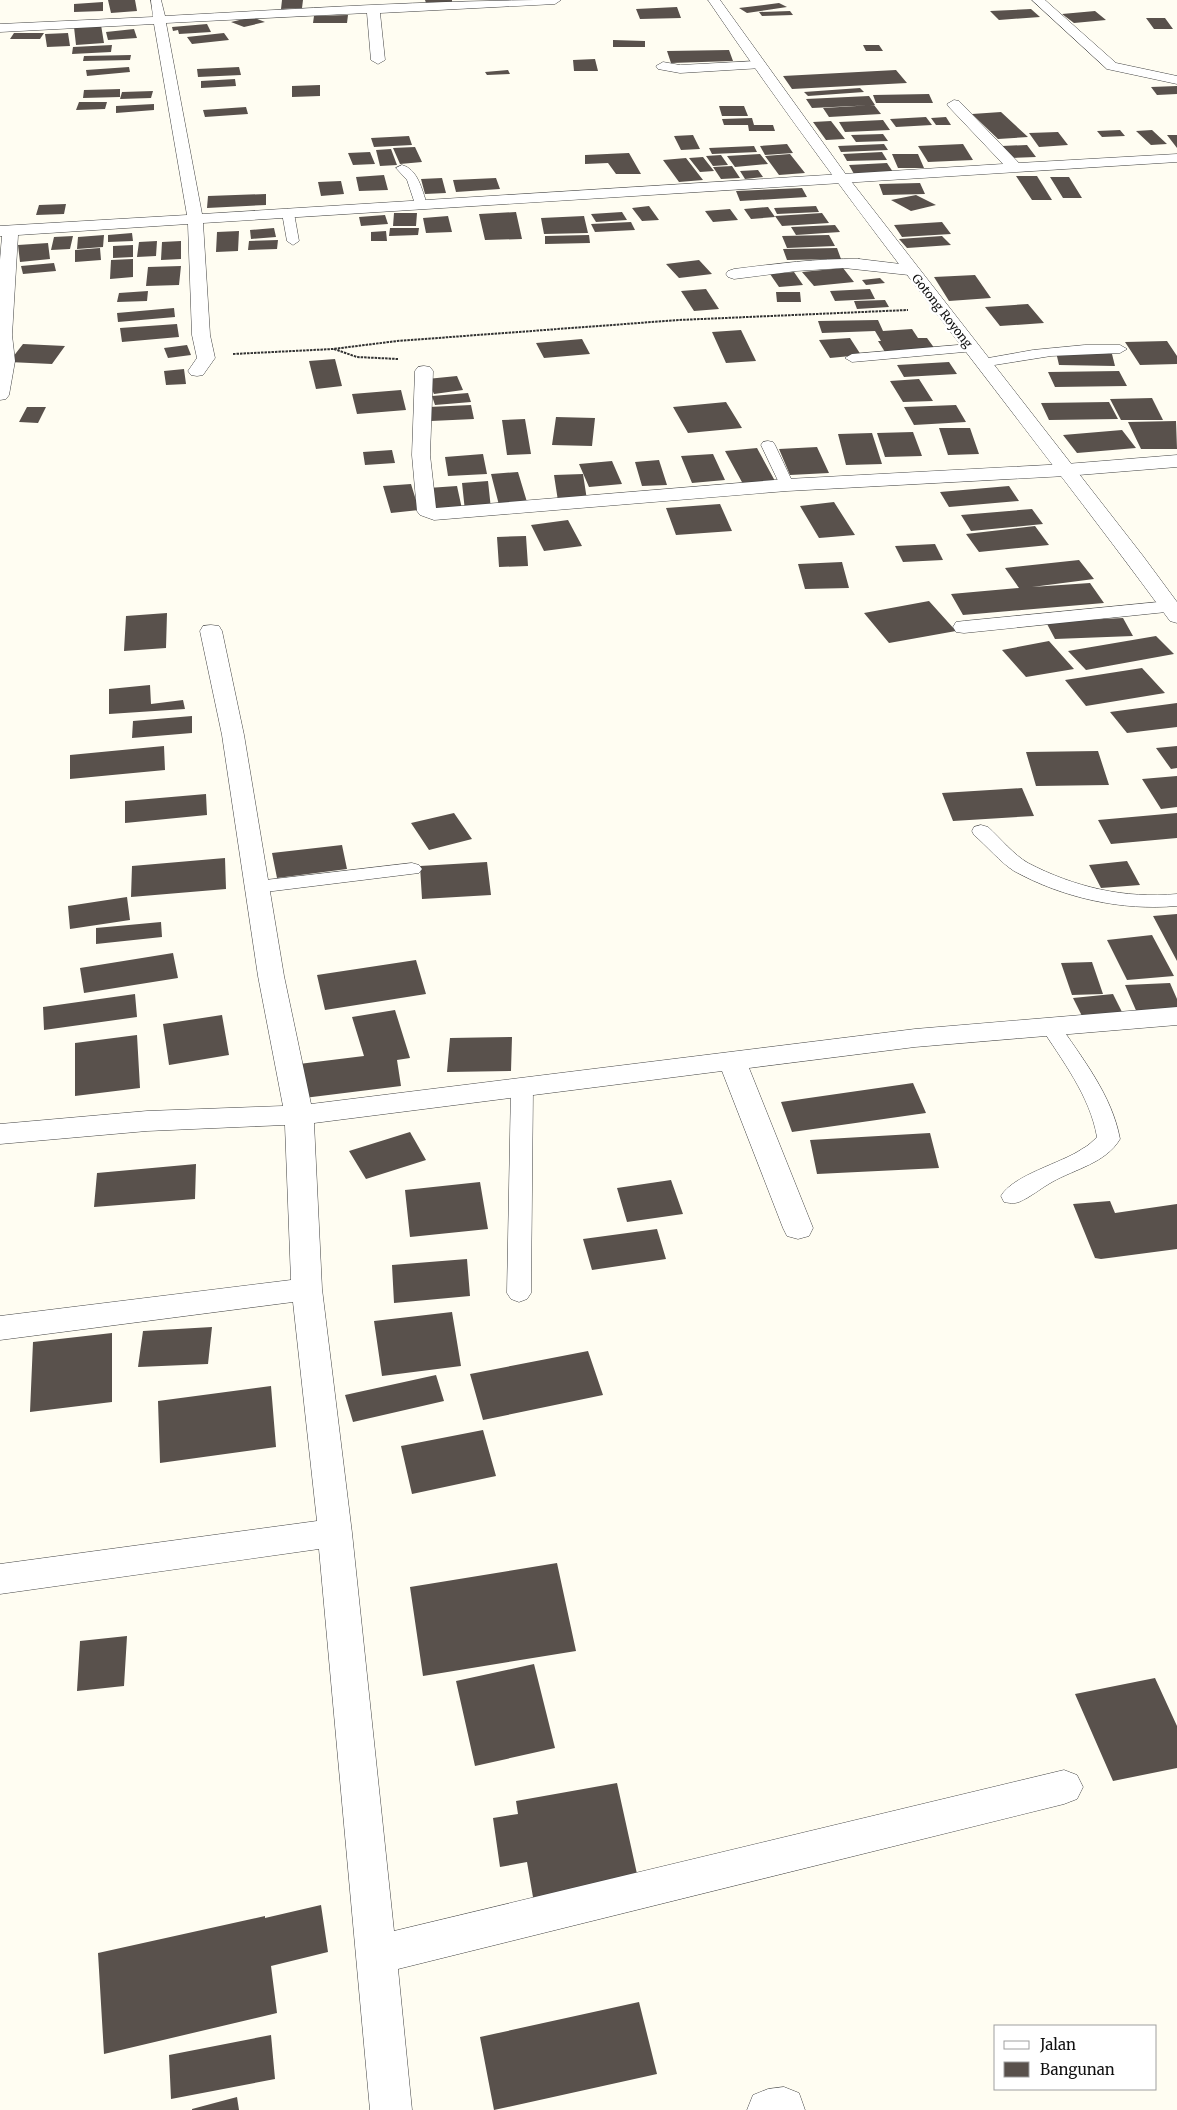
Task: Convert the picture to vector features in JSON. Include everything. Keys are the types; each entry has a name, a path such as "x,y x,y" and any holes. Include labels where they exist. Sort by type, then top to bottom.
{"street":[{"path":"156,0 195,218 202,365"},
{"path":"0,28 555,0"},
{"name":"Gotong Royong","path":"714,0 757,64 839,178 1066,470 1173,612"},
{"path":"1038,0 1112,66 1177,80"},
{"path":"373,8 378,60"},
{"path":"663,66 680,69 757,64"},
{"path":"954,104 1014,167"},
{"path":"0,395 6,361 3,335 5,231 1177,158"},
{"path":"734,274 841,264 871,265 909,270"},
{"path":"424,371 421,455 427,511 434,514 787,484 1066,470 1177,461"},
{"path":"964,626 1173,612"},
{"path":"211,632 232,735 271,976 299,1115 307,1288 335,1534 391,2110"},
{"path":"0,1134 147,1121 299,1115 915,1038 1177,1016"},
{"path":"732,1061 798,1228"},
{"path":"0,1328 307,1288"},
{"path":"0,1579 335,1534"},
{"path":"376,1955 1064,1787"}],"lane":[{"path":"402,168 416,183 421,204"},
{"path":"288,213 293,241"},
{"path":"852,358 970,348"},
{"path":"982,363 1044,352 1120,349"},
{"path":"768,445 787,484"},
{"path":"981,831 1020,866 1076,890 1116,899 1154,902 1177,900"},
{"path":"256,887 412,869"},
{"path":"1012,1196 1045,1176 1090,1155 1109,1139 1108,1126 1080,1073 1050,1026"},
{"path":"519,1293 522,1087"}],"path":[{"path":"202,365 238,354 333,349 397,341 679,320 865,314 939,308"},
{"path":"333,349 356,357 410,360 421,364 424,371"}],"building":[{"path":"108,0 135,0 137,11 111,13"},
{"path":"282,0 303,0 302,8 281,9"},
{"path":"425,0 452,0 452,2 426,3"},
{"path":"103,2 103,11 74,12 74,4"},
{"path":"779,3 787,7 747,13 739,8"},
{"path":"677,7 681,18 640,19 636,9"},
{"path":"1031,9 1040,17 999,20 990,11"},
{"path":"790,11 793,15 762,16 759,12"},
{"path":"1095,11 1106,20 1074,23 1062,14"},
{"path":"348,15 347,23 313,23 314,16"},
{"path":"252,17 265,22 244,27 231,22"},
{"path":"1146,18 1165,18 1173,29 1154,29"},
{"path":"207,24 211,32 179,34 178,30 173,31 172,27"},
{"path":"101,25 104,43 76,45 74,27"},
{"path":"134,29 137,38 108,40 106,32"},
{"path":"14,33 44,33 40,39 10,39"},
{"path":"68,33 70,46 47,47 45,34"},
{"path":"224,33 229,40 192,44 187,37"},
{"path":"613,40 645,41 645,47 613,47"},
{"path":"112,45 111,52 72,54 73,47"},
{"path":"863,45 879,45 883,51 866,51"},
{"path":"729,50 733,61 671,63 667,51"},
{"path":"131,55 130,60 83,61 84,56"},
{"path":"595,59 598,71 574,71 573,60"},
{"path":"129,67 130,72 87,76 86,70"},
{"path":"239,67 241,75 198,77 197,69"},
{"path":"508,70 510,74 487,75 485,72"},
{"path":"896,70 907,83 792,89 783,76"},
{"path":"235,79 236,86 201,88 201,81"},
{"path":"320,85 320,96 292,97 292,86"},
{"path":"1177,86 1177,94 1157,95 1151,87"},
{"path":"860,88 864,92 808,96 804,92"},
{"path":"120,89 120,97 83,98 84,90"},
{"path":"153,91 151,98 120,99 122,92"},
{"path":"929,94 933,103 876,103 873,95"},
{"path":"869,96 875,105 812,108 806,99"},
{"path":"79,102 107,102 105,109 76,110"},
{"path":"154,104 154,110 116,113 116,106"},
{"path":"874,105 881,114 829,117 823,108"},
{"path":"719,106 744,106 748,116 722,116"},
{"path":"246,107 248,114 205,117 203,110"},
{"path":"1001,112 1028,137 998,139 972,114"},
{"path":"926,117 932,125 896,127 890,119"},
{"path":"946,117 951,125 936,125 931,118"},
{"path":"752,118 754,125 773,125 775,131 749,131 748,125 724,125 722,119"},
{"path":"883,120 890,130 845,132 839,122"},
{"path":"831,121 845,139 826,140 813,122"},
{"path":"1120,130 1125,136 1102,137 1097,131"},
{"path":"1152,130 1167,144 1151,145 1136,131"},
{"path":"1058,132 1068,145 1039,147 1029,133"},
{"path":"883,134 888,141 856,142 851,135"},
{"path":"693,135 700,149 681,150 674,136"},
{"path":"1167,135 1177,135 1177,148"},
{"path":"409,136 412,145 374,147 371,138"},
{"path":"787,144 793,153 765,155 760,146"},
{"path":"884,144 888,150 841,152 838,146"},
{"path":"963,144 973,160 928,162 918,146"},
{"path":"1027,145 1036,157 1011,158 1002,146"},
{"path":"754,146 757,152 712,154 709,148"},
{"path":"415,147 422,162 400,164 393,148"},
{"path":"391,149 397,165 380,166 376,150"},
{"path":"370,152 375,164 353,165 348,153"},
{"path":"882,152 887,160 847,161 843,154"},
{"path":"629,153 641,174 616,174 608,163 585,164 585,155"},
{"path":"760,154 768,164 735,167 727,156"},
{"path":"790,154 805,173 779,175 765,156"},
{"path":"892,154 918,154 924,168 898,168"},
{"path":"721,155 728,165 713,166 706,156"},
{"path":"703,157 714,171 700,172 689,158"},
{"path":"686,158 703,180 679,182 663,160"},
{"path":"887,163 893,172 854,174 849,165"},
{"path":"732,166 740,178 721,179 713,167"},
{"path":"758,170 763,177 745,179 740,171"},
{"path":"384,175 388,190 359,191 356,177"},
{"path":"1016,176 1037,176 1052,200 1032,200"},
{"path":"1050,177 1069,177 1082,198 1063,198"},
{"path":"442,178 446,193 425,194 421,179"},
{"path":"496,178 500,189 456,192 453,180"},
{"path":"341,181 344,194 321,196 318,182"},
{"path":"920,183 925,194 883,195 879,184"},
{"path":"802,188 807,197 740,201 736,191"},
{"path":"266,194 266,205 207,208 208,196"},
{"path":"916,195 936,205 911,211 891,200"},
{"path":"66,204 64,214 36,215 39,205"},
{"path":"649,206 659,220 642,221 632,208"},
{"path":"816,206 819,212 777,214 774,208"},
{"path":"768,207 775,217 751,219 744,209"},
{"path":"730,209 738,220 713,222 705,211"},
{"path":"516,212 522,239 485,240 479,214"},
{"path":"622,212 627,220 596,222 591,214"},
{"path":"394,213 417,213 416,226 393,226"},
{"path":"822,213 829,223 782,226 775,216"},
{"path":"385,215 388,224 361,226 359,217"},
{"path":"448,216 452,232 426,233 423,218"},
{"path":"584,216 588,233 544,234 541,218"},
{"path":"631,222 635,230 595,232 591,224"},
{"path":"942,222 951,234 902,237 894,225"},
{"path":"835,225 840,232 796,235 791,227"},
{"path":"274,228 276,237 251,239 250,230"},
{"path":"390,228 419,228 418,235 389,236"},
{"path":"239,231 238,251 216,252 217,232"},
{"path":"386,231 387,241 371,241 371,232"},
{"path":"132,233 133,241 108,242 108,235"},
{"path":"104,235 103,247 77,249 78,237"},
{"path":"589,235 590,243 545,244 545,236"},
{"path":"829,235 835,246 787,248 782,236"},
{"path":"73,236 70,249 51,250 54,237"},
{"path":"942,236 951,245 907,248 899,239"},
{"path":"278,240 277,249 248,250 249,241"},
{"path":"157,241 156,256 137,257 139,242"},
{"path":"181,241 181,259 161,260 162,242"},
{"path":"48,243 50,259 20,262 18,245"},
{"path":"133,245 133,257 113,258 113,246"},
{"path":"100,248 101,260 75,262 75,250"},
{"path":"837,248 841,259 787,260 783,249"},
{"path":"133,259 133,277 110,279 111,260"},
{"path":"699,260 712,274 679,278 666,264"},
{"path":"54,263 56,271 23,274 21,266"},
{"path":"181,266 179,285 146,286 148,267"},
{"path":"843,268 854,282 814,286 802,272"},
{"path":"794,272 803,285 779,287 770,274"},
{"path":"975,275 991,298 949,301 934,277"},
{"path":"880,278 885,283 866,285 862,280"},
{"path":"706,289 719,309 694,311 681,291"},
{"path":"870,289 875,299 835,301 830,291"},
{"path":"148,291 147,301 117,302 119,293"},
{"path":"776,292 800,292 801,302 777,302"},
{"path":"885,300 889,307 857,309 854,301"},
{"path":"1028,304 1044,323 1000,326 985,307"},
{"path":"174,308 175,317 118,322 117,313"},
{"path":"878,320 883,331 912,329 918,338 927,338 935,349 885,352 878,341 881,341 875,331 822,333 818,321"},
{"path":"177,324 179,337 122,342 120,328"},
{"path":"741,330 756,361 726,363 712,332"},
{"path":"850,338 861,355 830,358 819,340"},
{"path":"582,339 590,354 544,358 536,343"},
{"path":"1167,341 1177,356 1177,364 1140,365 1125,342"},
{"path":"23,344 65,346 52,364 9,362"},
{"path":"187,345 191,355 168,358 164,348"},
{"path":"1056,352 1112,354 1115,366 1059,365"},
{"path":"335,359 342,386 316,389 309,361"},
{"path":"949,362 957,374 904,377 897,365"},
{"path":"184,369 186,384 166,385 164,371"},
{"path":"1119,371 1127,386 1055,387 1048,372"},
{"path":"457,376 463,390 434,394 427,379"},
{"path":"919,379 933,401 903,402 890,381"},
{"path":"401,390 406,410 357,414 352,394"},
{"path":"468,393 471,402 435,405 432,396"},
{"path":"1152,398 1163,420 1121,420 1110,399"},
{"path":"726,402 742,428 688,433 673,407"},
{"path":"1109,402 1118,419 1049,420 1041,403"},
{"path":"471,405 474,419 431,421 429,407"},
{"path":"956,405 966,422 914,425 904,407"},
{"path":"27,407 46,407 38,423 19,422"},
{"path":"556,417 595,418 592,446 552,445"},
{"path":"525,419 531,454 507,455 502,420"},
{"path":"1176,421 1177,449 1141,449 1128,422"},
{"path":"939,428 970,428 979,454 948,455"},
{"path":"1122,430 1136,448 1077,453 1063,435"},
{"path":"913,432 922,456 885,457 877,433"},
{"path":"872,433 882,464 846,465 838,434"},
{"path":"817,447 829,473 790,475 779,449"},
{"path":"757,448 775,481 743,484 725,451"},
{"path":"392,450 395,463 365,465 363,452"},
{"path":"483,454 487,474 448,476 445,457"},
{"path":"713,454 725,480 692,483 681,456"},
{"path":"659,460 667,485 642,486 635,462"},
{"path":"612,461 622,484 589,487 579,464"},
{"path":"518,472 527,502 499,505 491,474"},
{"path":"583,474 587,500 558,501 554,475"},
{"path":"488,481 491,509 465,511 462,483"},
{"path":"411,484 419,510 391,513 383,486"},
{"path":"457,486 462,509 432,511 428,488"},
{"path":"1009,486 1019,501 949,507 940,492"},
{"path":"834,502 855,535 819,538 800,506"},
{"path":"720,504 732,531 676,535 666,508"},
{"path":"1032,509 1043,524 971,531 961,515"},
{"path":"568,520 582,546 544,551 531,525"},
{"path":"1035,526 1049,545 979,552 966,534"},
{"path":"526,536 528,566 499,567 497,537"},
{"path":"935,544 943,560 903,562 895,546"},
{"path":"1079,560 1094,579 1032,587 1090,583 1104,603 963,615 951,594 1019,588 1005,568"},
{"path":"842,562 849,588 805,589 798,564"},
{"path":"929,601 956,631 889,643 864,613"},
{"path":"167,613 166,648 124,651 126,616"},
{"path":"1123,618 1133,636 1055,639 1046,622"},
{"path":"1156,636 1174,654 1086,670 1068,651"},
{"path":"1049,641 1074,669 1026,677 1002,650"},
{"path":"1142,668 1165,693 1086,706 1065,680"},
{"path":"150,685 151,704 183,700 185,709 109,714 109,689"},
{"path":"1177,703 1177,727 1127,733 1110,712"},
{"path":"192,716 192,733 132,738 133,721"},
{"path":"164,746 165,770 70,779 70,755"},
{"path":"1177,746 1177,768 1171,769 1156,748"},
{"path":"1098,751 1109,785 1036,786 1026,752"},
{"path":"1177,776 1177,807 1161,809 1142,779"},
{"path":"1022,788 1034,816 953,821 942,793"},
{"path":"206,794 207,815 125,823 125,801"},
{"path":"454,813 472,839 429,850 411,823"},
{"path":"1177,813 1177,838 1111,844 1098,820"},
{"path":"342,845 347,869 277,878 272,853"},
{"path":"225,858 226,889 131,897 132,866"},
{"path":"1127,861 1140,885 1101,888 1089,865"},
{"path":"487,862 491,895 422,899 420,866"},
{"path":"127,897 130,920 70,929 68,906"},
{"path":"1177,914 1177,961 1153,916"},
{"path":"161,922 162,937 96,944 96,928"},
{"path":"1152,935 1174,976 1127,980 1107,940"},
{"path":"173,953 178,978 84,993 80,968"},
{"path":"416,960 426,994 325,1010 317,975"},
{"path":"1092,962 1103,994 1072,995 1061,963"},
{"path":"1170,983 1177,999 1177,1013 1138,1015 1125,985"},
{"path":"135,994 137,1017 44,1030 43,1007"},
{"path":"1113,994 1125,1018 1085,1022 1073,998"},
{"path":"395,1010 410,1058 397,1060 401,1086 304,1098 299,1064 364,1056 352,1017"},
{"path":"222,1015 229,1055 169,1065 163,1024"},
{"path":"137,1035 140,1088 75,1096 75,1043"},
{"path":"512,1037 511,1071 447,1072 450,1038"},
{"path":"913,1083 926,1113 792,1132 781,1102"},
{"path":"410,1132 426,1160 366,1179 349,1151"},
{"path":"930,1133 939,1168 817,1174 810,1140"},
{"path":"196,1164 195,1199 94,1207 97,1173"},
{"path":"671,1180 683,1214 627,1222 617,1188"},
{"path":"480,1182 488,1229 410,1237 405,1190"},
{"path":"1110,1201 1115,1213 1177,1204 1177,1249 1101,1259 1095,1258 1073,1204"},
{"path":"657,1229 666,1259 592,1270 583,1239"},
{"path":"467,1259 470,1296 394,1303 392,1265"},
{"path":"452,1312 461,1366 382,1376 374,1321"},
{"path":"212,1327 208,1364 138,1367 143,1331"},
{"path":"112,1333 112,1402 30,1412 33,1342"},
{"path":"588,1351 603,1395 483,1420 470,1374"},
{"path":"436,1375 444,1401 353,1422 345,1395"},
{"path":"271,1386 276,1447 160,1463 158,1401"},
{"path":"483,1430 496,1476 412,1494 401,1446"},
{"path":"557,1563 576,1651 423,1676 410,1587"},
{"path":"127,1636 124,1686 77,1691 80,1641"},
{"path":"534,1664 555,1748 475,1766 456,1681"},
{"path":"1155,1678 1177,1726 1177,1768 1113,1781 1075,1694"},
{"path":"617,1783 639,1883 534,1903 527,1862 500,1867 493,1818 518,1814 516,1801"},
{"path":"321,1905 328,1952 271,1966 277,2013 104,2054 98,1953"},
{"path":"639,2002 657,2074 494,2110 480,2037"},
{"path":"271,2035 275,2079 171,2099 169,2055"},
{"path":"237,2097 239,2110 192,2110 192,2109"}]}
